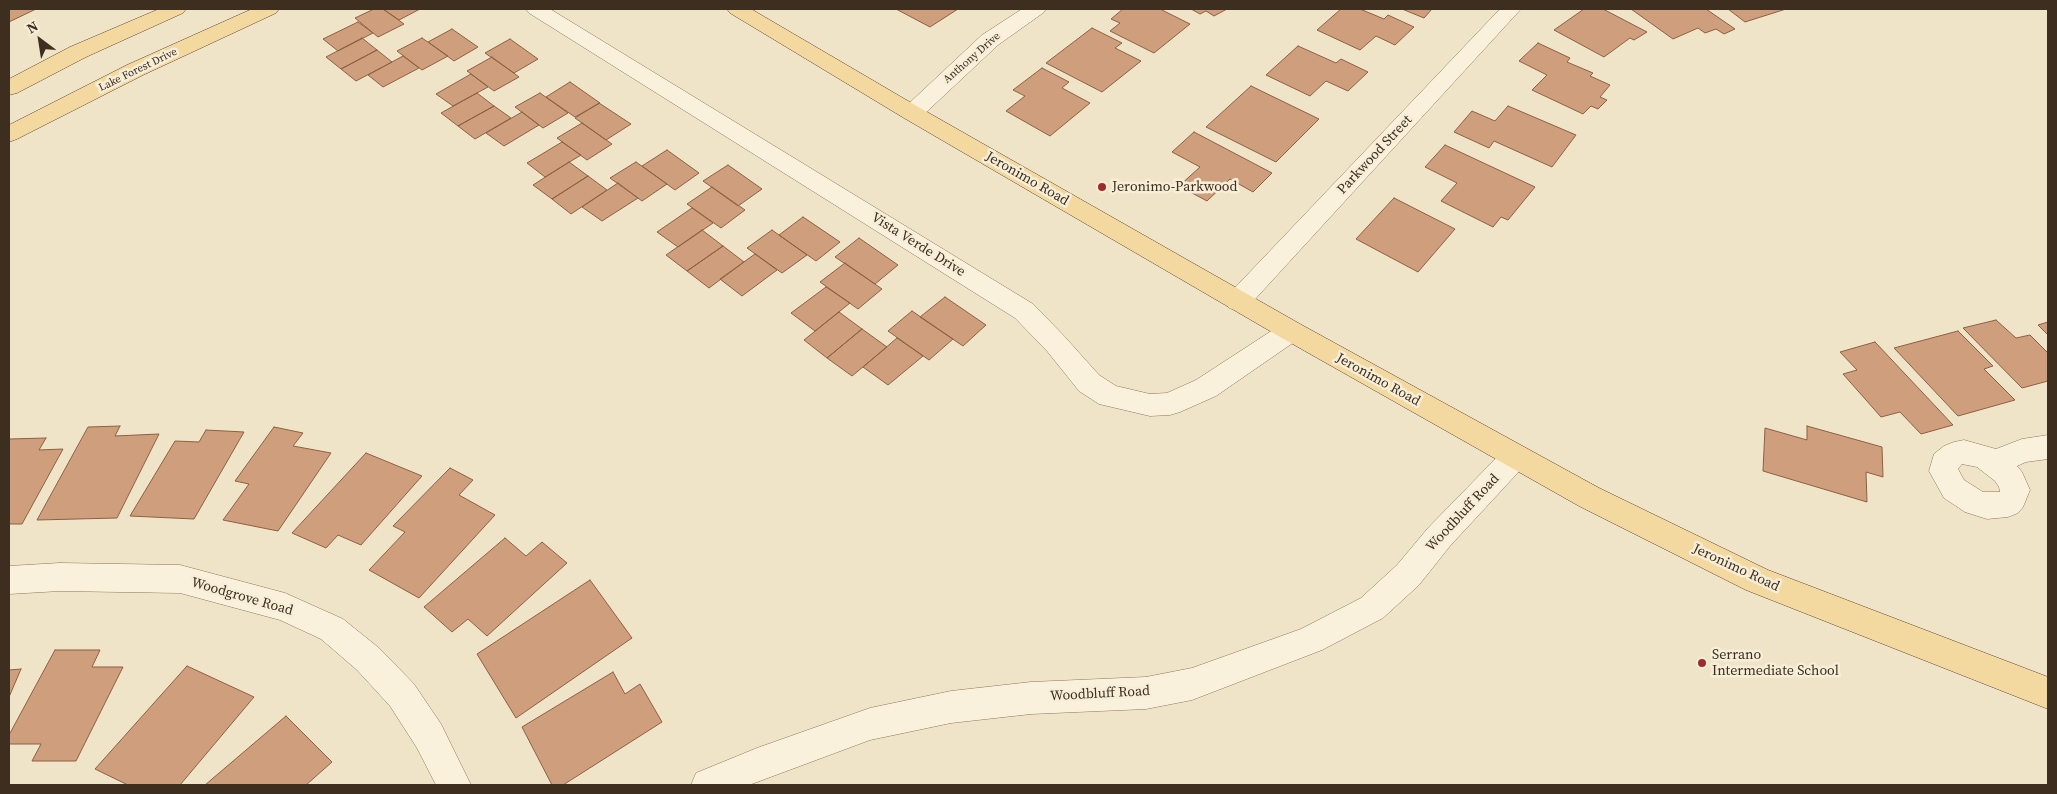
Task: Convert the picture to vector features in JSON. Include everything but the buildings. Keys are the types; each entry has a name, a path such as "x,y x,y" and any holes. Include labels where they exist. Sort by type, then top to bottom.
{"main road":[{"path":"9,88 78,52 176,9"},
{"name":"Lake Forest Drive","path":"9,134 135,70 269,9"},
{"name":"Jeronimo Road","path":"737,9 912,113 1291,332 1515,458 1589,497 1757,580 2048,694"}],"street":[{"name":"Vista Verde Drive","path":"536,9 1024,311 1056,344 1089,383 1109,396 1150,405 1170,404 1206,388 1291,332"},
{"name":"Anthony Drive","path":"912,113 990,40 1036,9"},
{"name":"Parkwood Street","path":"1238,301 1511,9"},
{"path":"1995,463 2022,451 2048,447"},
{"name":"Woodbluff Road","path":"708,785 870,724 951,707 1031,698 1146,693 1192,684 1311,640 1372,608 1408,575 1439,537 1515,458"},
{"name":"Woodgrove Road","path":"9,580 60,577 180,579 293,610 332,629 368,658 402,695 429,736 454,785"}],"place":[{"name":"Jeronimo-Parkwood","path":"1102,187"},
{"name":"Serrano Intermediate School","path":"1702,663"}]}
